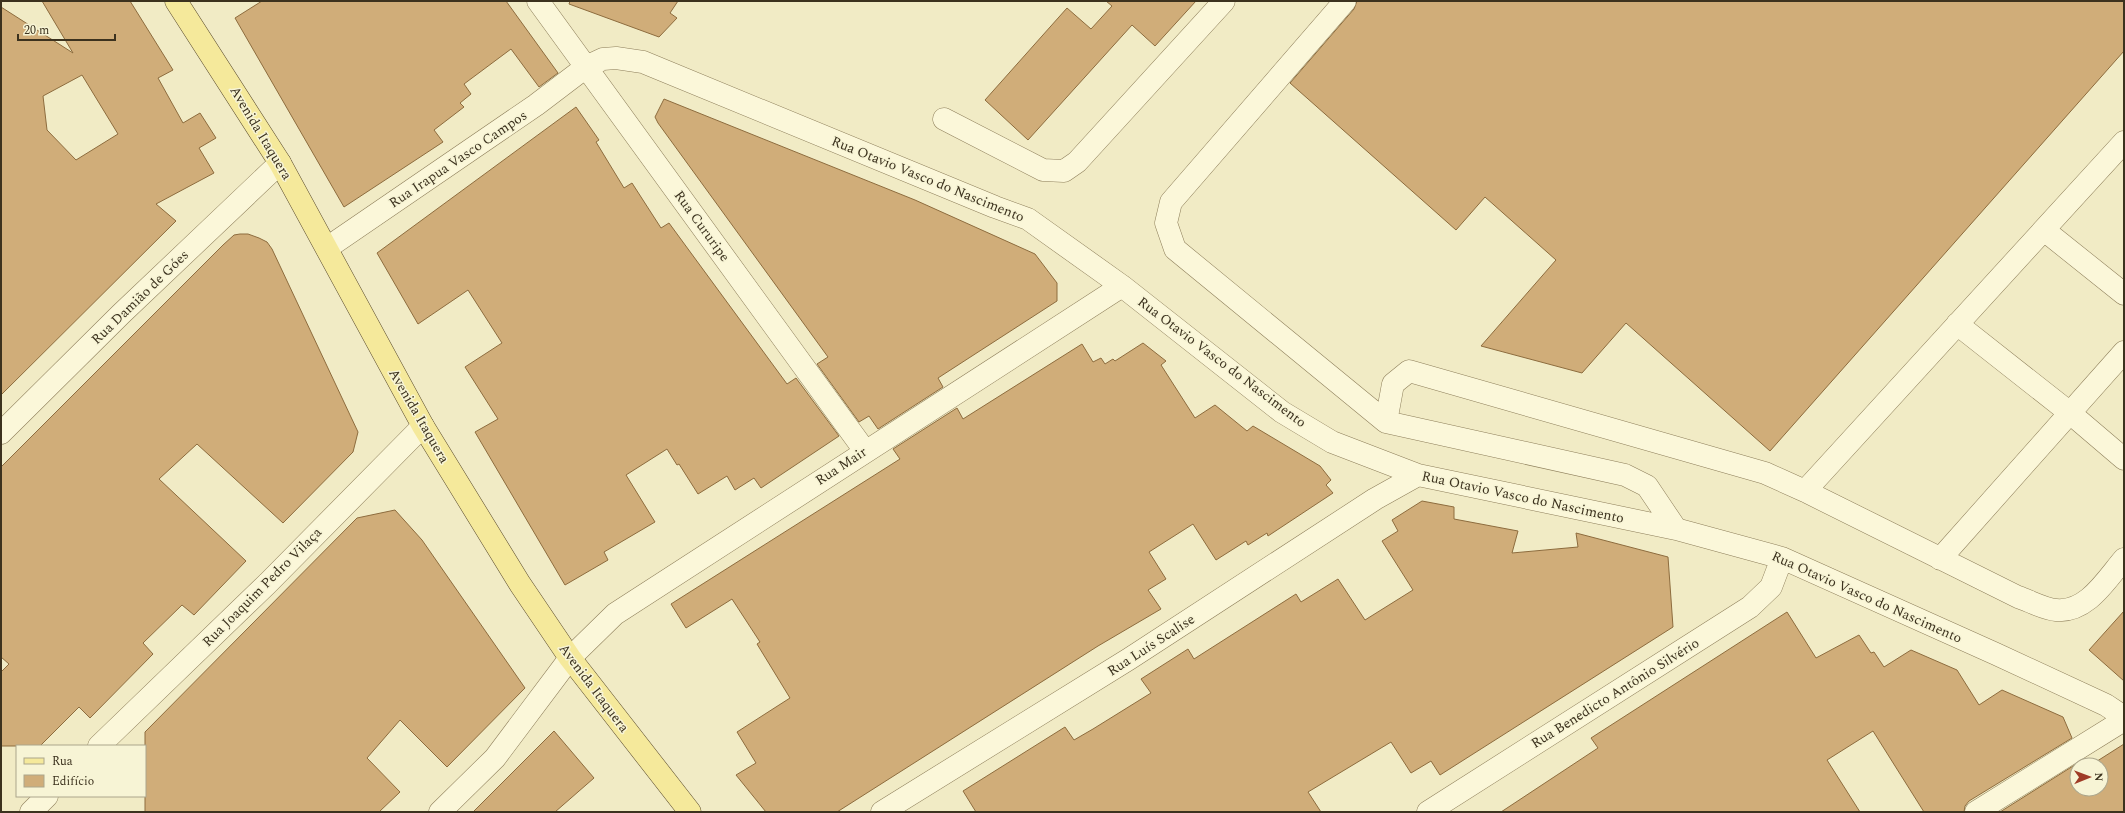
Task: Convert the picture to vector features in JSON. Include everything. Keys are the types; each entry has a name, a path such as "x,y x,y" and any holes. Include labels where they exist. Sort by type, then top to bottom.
{"main road":[{"name":"Avenida Itaquera","path":"176,1 280,163 422,426 520,584 570,658 690,812"}],"street":[{"name":"Rua Cururipe","path":"538,1 865,451"},
{"path":"944,119 1043,170 1064,171 1077,162 1224,1"},
{"path":"1345,1 1171,202 1166,223 1175,249 1386,422 1625,475 1647,486 1676,529"},
{"name":"Rua Otavio Vasco do Nascimento","path":"586,67 602,59 616,58 643,62 995,207 1028,219 1122,286 1282,412 1332,442 1418,474 1676,529 1782,558 1996,654 2106,706 2124,717"},
{"name":"Rua Irapua Vasco Campos","path":"327,248 536,105 586,67"},
{"path":"1804,491 2124,142"},
{"name":"Rua Damião de Góes","path":"1,433 121,314 280,163"},
{"path":"2044,230 2124,294"},
{"name":"Rua Mair","path":"440,812 495,758 570,658 615,614 1122,286"},
{"path":"1957,324 2070,413 2124,459"},
{"path":"1940,559 2124,352"},
{"path":"1386,422 1393,384 1409,372 1508,401 1731,462 1765,473 2018,597 2055,610 2069,610 2081,606 2124,559"},
{"name":"Rua Joaquim Pedro Vilaça","path":"100,745 268,583 422,426"},
{"name":"Rua Luís Scalise","path":"882,812 1129,659 1375,500 1418,474"},
{"name":"Rua Benedicto Antônio Silvério","path":"1428,812 1750,607 1771,587 1782,558"},
{"path":"1976,812 2124,720"},
{"path":"31,812 46,797"}],"building":[{"path":"42,1 130,1 173,70 158,78 183,123 200,113 216,138 199,148 214,173 156,204 176,221 1,395 1,7 73,53","holes":["82,75 118,134 76,160 47,130 43,96"]},
{"path":"262,1 506,1 558,73 539,87 511,49 464,84 471,94 460,103 464,107 434,130 443,142 344,207 235,18"},
{"path":"570,1 678,1 670,13 677,18 659,37 569,4"},
{"path":"1106,1 1196,1 1155,46 1132,25 1028,140 985,100 1067,8 1091,29 1112,6"},
{"path":"1357,1 2124,1 2124,51 1770,451 1626,323 1582,373 1481,346 1556,260 1485,197 1456,230 1290,83 1354,9"},
{"path":"664,99 915,200 1035,254 1057,283 1057,301 938,378 943,387 878,429 869,416 859,422 817,364 828,357 658,123 655,117"},
{"path":"576,107 599,140 596,142 624,188 632,183 661,228 669,223 787,384 796,378 839,436 761,488 754,478 735,490 727,476 698,494 679,464 677,465 667,449 626,475 655,522 604,552 608,560 565,585 475,432 498,419 465,367 502,343 468,290 418,324 377,253"},
{"path":"248,234 259,238 267,242 272,249 358,432 353,452 283,523 197,444 159,479 246,561 194,615 182,605 143,643 153,654 90,718 79,707 41,745 1,746 1,672 9,664 1,657 1,467 234,235"},
{"path":"1143,343 1166,361 1161,365 1195,418 1215,405 1247,431 1253,426 1320,466 1331,480 1326,485 1333,493 1268,536 1267,533 1248,545 1246,541 1216,560 1193,524 1149,552 1166,579 1148,590 1161,609 1098,646 837,812 766,812 736,775 756,763 737,732 790,698 757,644 760,642 732,599 686,628 671,604 900,459 893,449 957,408 963,419 1082,344 1093,362 1101,358 1105,364 1113,359 1115,361"},
{"path":"1422,501 1454,507 1454,519 1518,531 1512,553 1578,547 1576,533 1668,557 1673,627 1440,775 1431,761 1411,773 1391,742 1308,792 1321,812 976,812 963,791 1065,727 1074,740 1093,729 1151,693 1141,679 1188,649 1194,659 1296,594 1301,602 1338,579 1365,620 1413,590 1382,541 1398,531 1392,520"},
{"path":"395,510 422,540 525,688 447,767 400,720 367,758 400,792 379,812 145,812 145,732 357,518"},
{"path":"2124,611 2124,681 2089,650"},
{"path":"1787,612 1816,658 1859,635 1871,653 1874,652 1884,667 1911,650 1957,670 1979,705 2002,690 2063,717 2072,738 1969,801 1965,806 1964,812 1924,812 1873,731 1827,760 1860,812 1501,812 1598,748 1591,738"},
{"path":"554,731 594,778 555,812 473,812"},
{"path":"2124,744 2124,812 2000,812 2069,769 2069,797 2109,797 2109,757 2104,757"}]}
